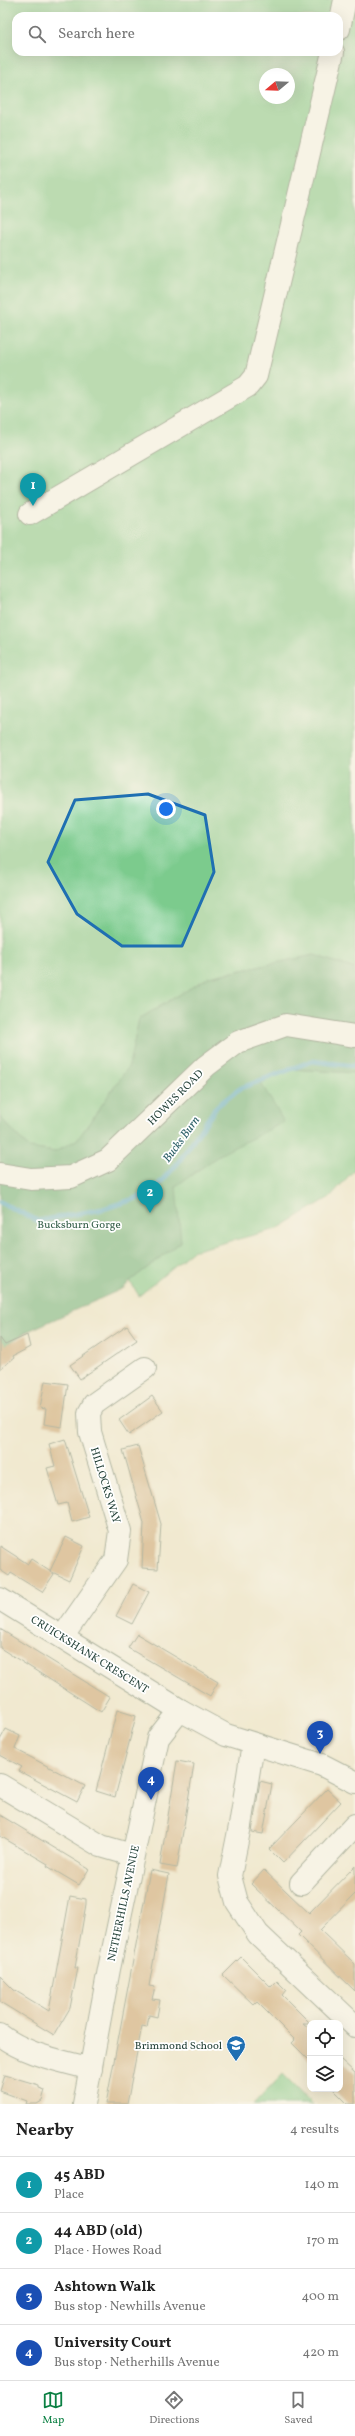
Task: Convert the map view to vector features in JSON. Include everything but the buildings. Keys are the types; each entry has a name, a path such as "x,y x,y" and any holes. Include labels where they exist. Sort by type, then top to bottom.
{"street":[{"path":"343,12 345,0"},
{"path":"30,514 248,386 256,376 332,56"},
{"name":"HOWES ROAD","path":"0,1174 31,1179 71,1177 108,1160 206,1066 238,1042 286,1025 355,1036"},
{"name":"HILLOCKS WAY","path":"63,1636 116,1560 119,1546 120,1531 90,1432 88,1413 94,1404 145,1368"},
{"name":"CRUICKSHANK CRESCENT","path":"0,1599 63,1636 180,1710 226,1735 322,1766 355,1782"},
{"name":"NETHERHILLS AVENUE","path":"84,2104 132,1855 158,1738 180,1710"},
{"path":"253,1744 240,1826 230,1876 237,1902 258,1934 355,2026"},
{"path":"0,1785 101,1846 132,1855"},
{"path":"301,1883 355,1825"},
{"path":"0,2035 13,2045 40,2056 91,2069"}],"highlighted area":[{"path":"148,794 205,815 214,872 182,946 122,946 77,914 48,862 75,800"}],"green space":[{"path":"0,0 355,0 355,969 314,955 209,977 139,1019 129,1066 78,1139 55,1152 29,1148 0,1117"},
{"name":"Bucksburn Gorge","path":"314,955 355,969 355,1073 291,1069 261,1083 284,1122 221,1154 176,1186 181,1242 130,1281 124,1288 26,1332 0,1349 0,1117 29,1148 55,1152 78,1139 129,1066 139,1019 209,977"},
{"path":"291,1069 355,1073 355,1169 330,1197 277,1229 192,1251 139,1296 130,1281 181,1242 175,1186 221,1154 261,1083"},
{"path":"283,2074 313,2104 254,2104"}],"waterway":[{"name":"Bucks Burn","path":"0,1202 38,1221 103,1209 150,1194 177,1164 217,1106 241,1088 312,1061 355,1066"}],"place":[{"name":"45 ABD","path":"33,506"},
{"name":"44 ABD (old)","path":"150,1213"},
{"name":"Ashtown Walk","path":"320,1754"},
{"name":"University Court","path":"151,1800"},
{"name":"Brimmond School","path":"236,2062"}]}
